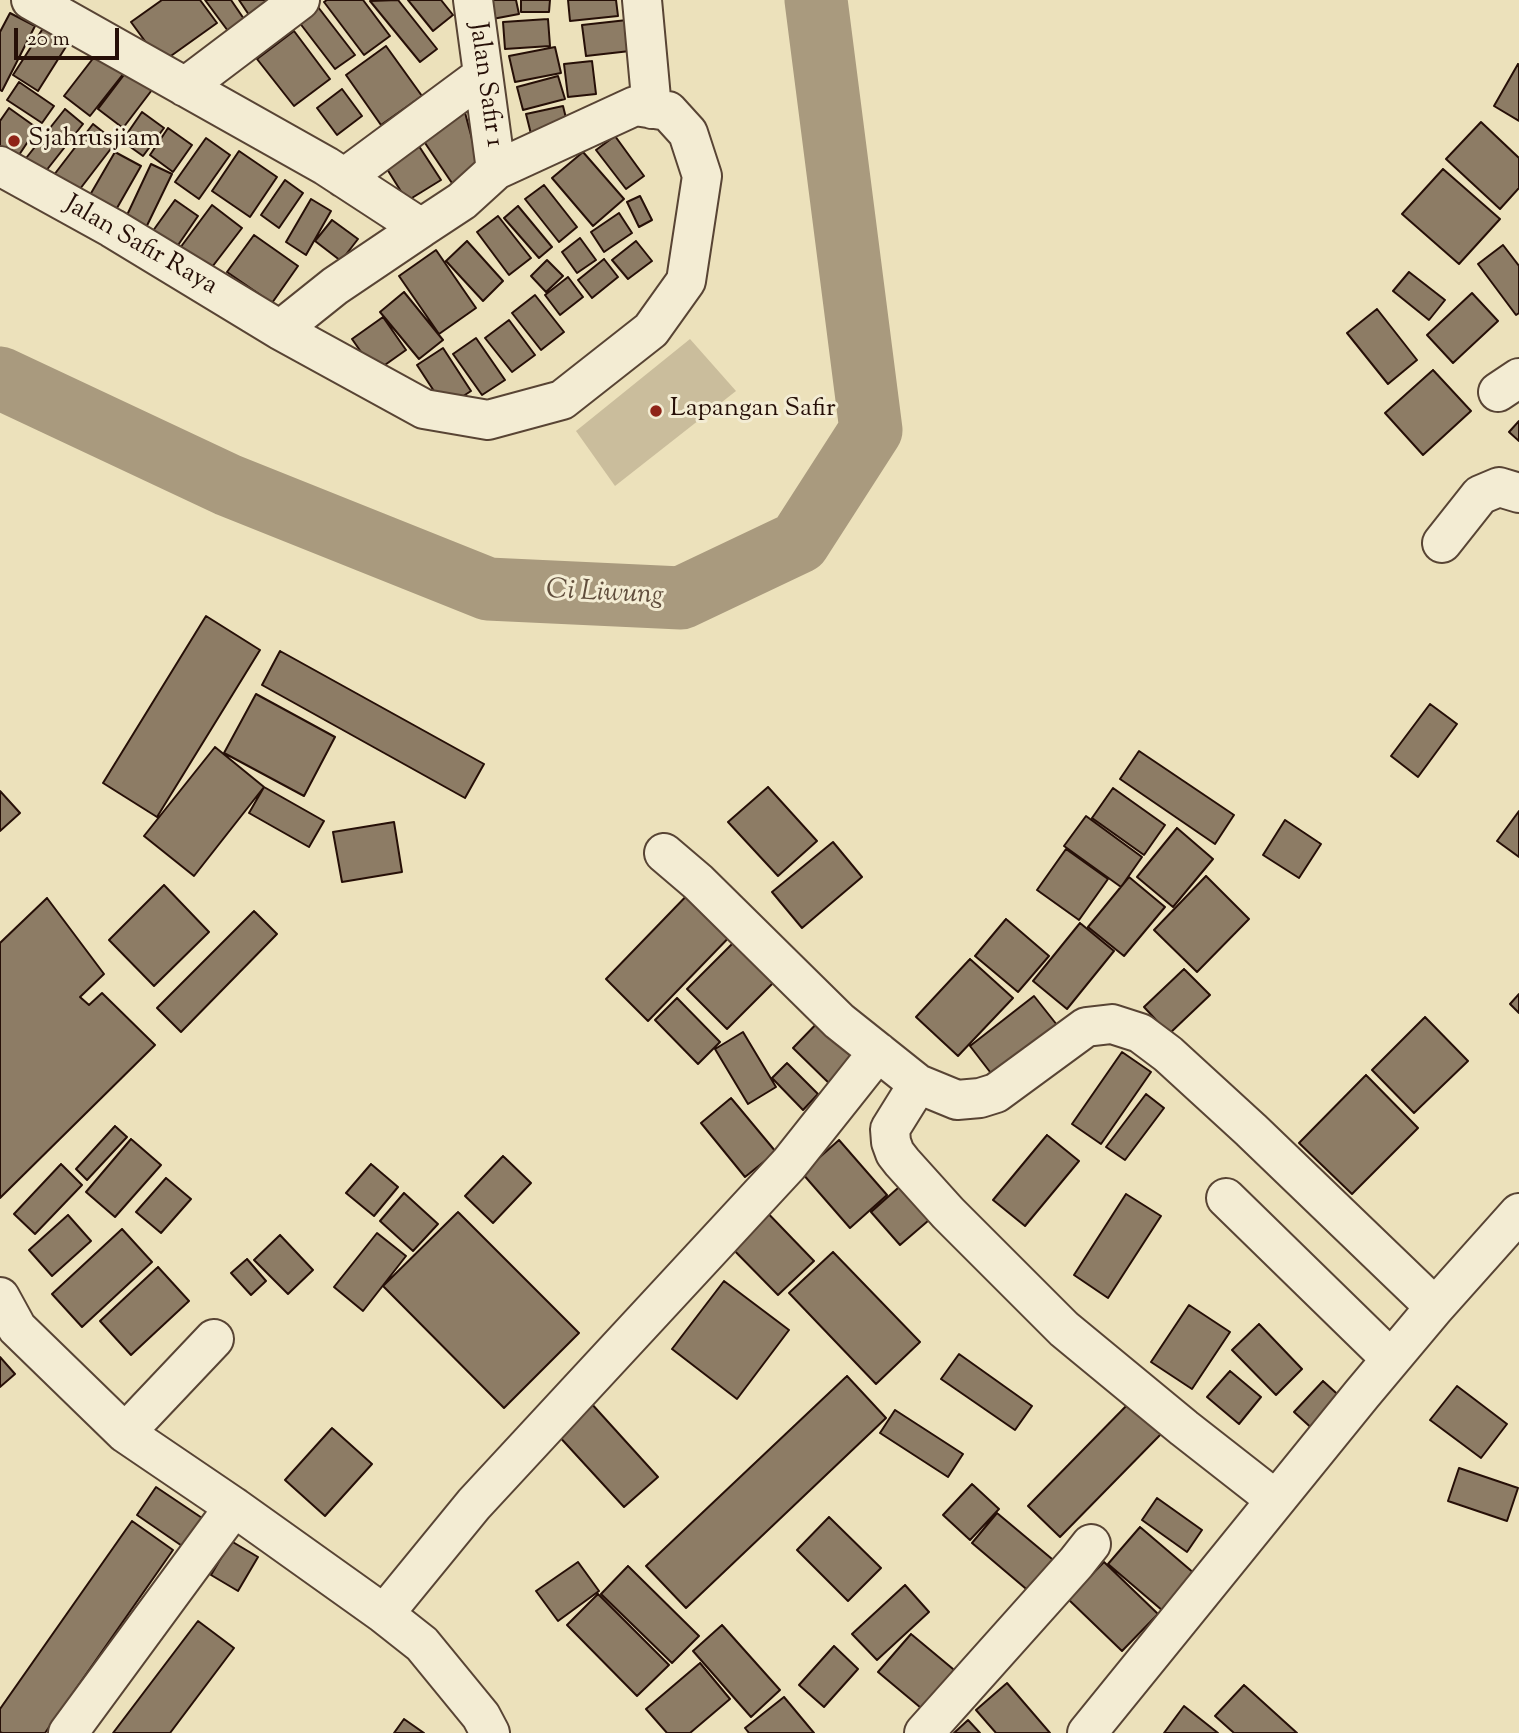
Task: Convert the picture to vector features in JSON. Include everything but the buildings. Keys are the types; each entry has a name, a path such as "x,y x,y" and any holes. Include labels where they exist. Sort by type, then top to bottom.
{"street":[{"path":"31,0 326,166 421,228"},
{"path":"185,87 300,0"},
{"name":"Jalan Safir 1","path":"473,0 496,170"},
{"path":"280,330 335,286 461,201 496,170 635,106 652,109 642,0"},
{"path":"344,178 483,75"},
{"name":"Jalan Safir Raya","path":"0,166 112,228 280,330 425,409 488,420 562,400 650,330 686,281 702,176 688,133 668,111 652,109"},
{"path":"1442,542 1480,495 1499,487 1519,493"},
{"path":"664,853 698,882 839,1021 918,1084 957,1100 996,1093 1086,1027 1112,1024 1140,1033 1168,1054 1251,1130 1435,1307"},
{"path":"384,1614 474,1504 789,1164 878,1052"},
{"path":"918,1084 890,1129 891,1143 902,1162 948,1213 1064,1329 1276,1500"},
{"path":"1226,1198 1391,1359"},
{"path":"1087,1733 1391,1359 1519,1213"},
{"path":"0,1297 17,1328 125,1433 234,1507 422,1644 481,1716 490,1733"},
{"path":"125,1433 214,1339"},
{"path":"68,1733 234,1507"},
{"path":"924,1733 1091,1544"}],"shaded area":[{"name":"Lapangan Safir","path":"690,339 736,391 615,486 576,431"}],"waterway":[{"name":"Ci Liwung","path":"0,378 228,485 488,589 681,598 799,542 871,430 816,0"}],"place":[{"name":"Sjahrusjiam","path":"14,141"},
{"name":"Lapangan Safir","path":"656,411"}]}
